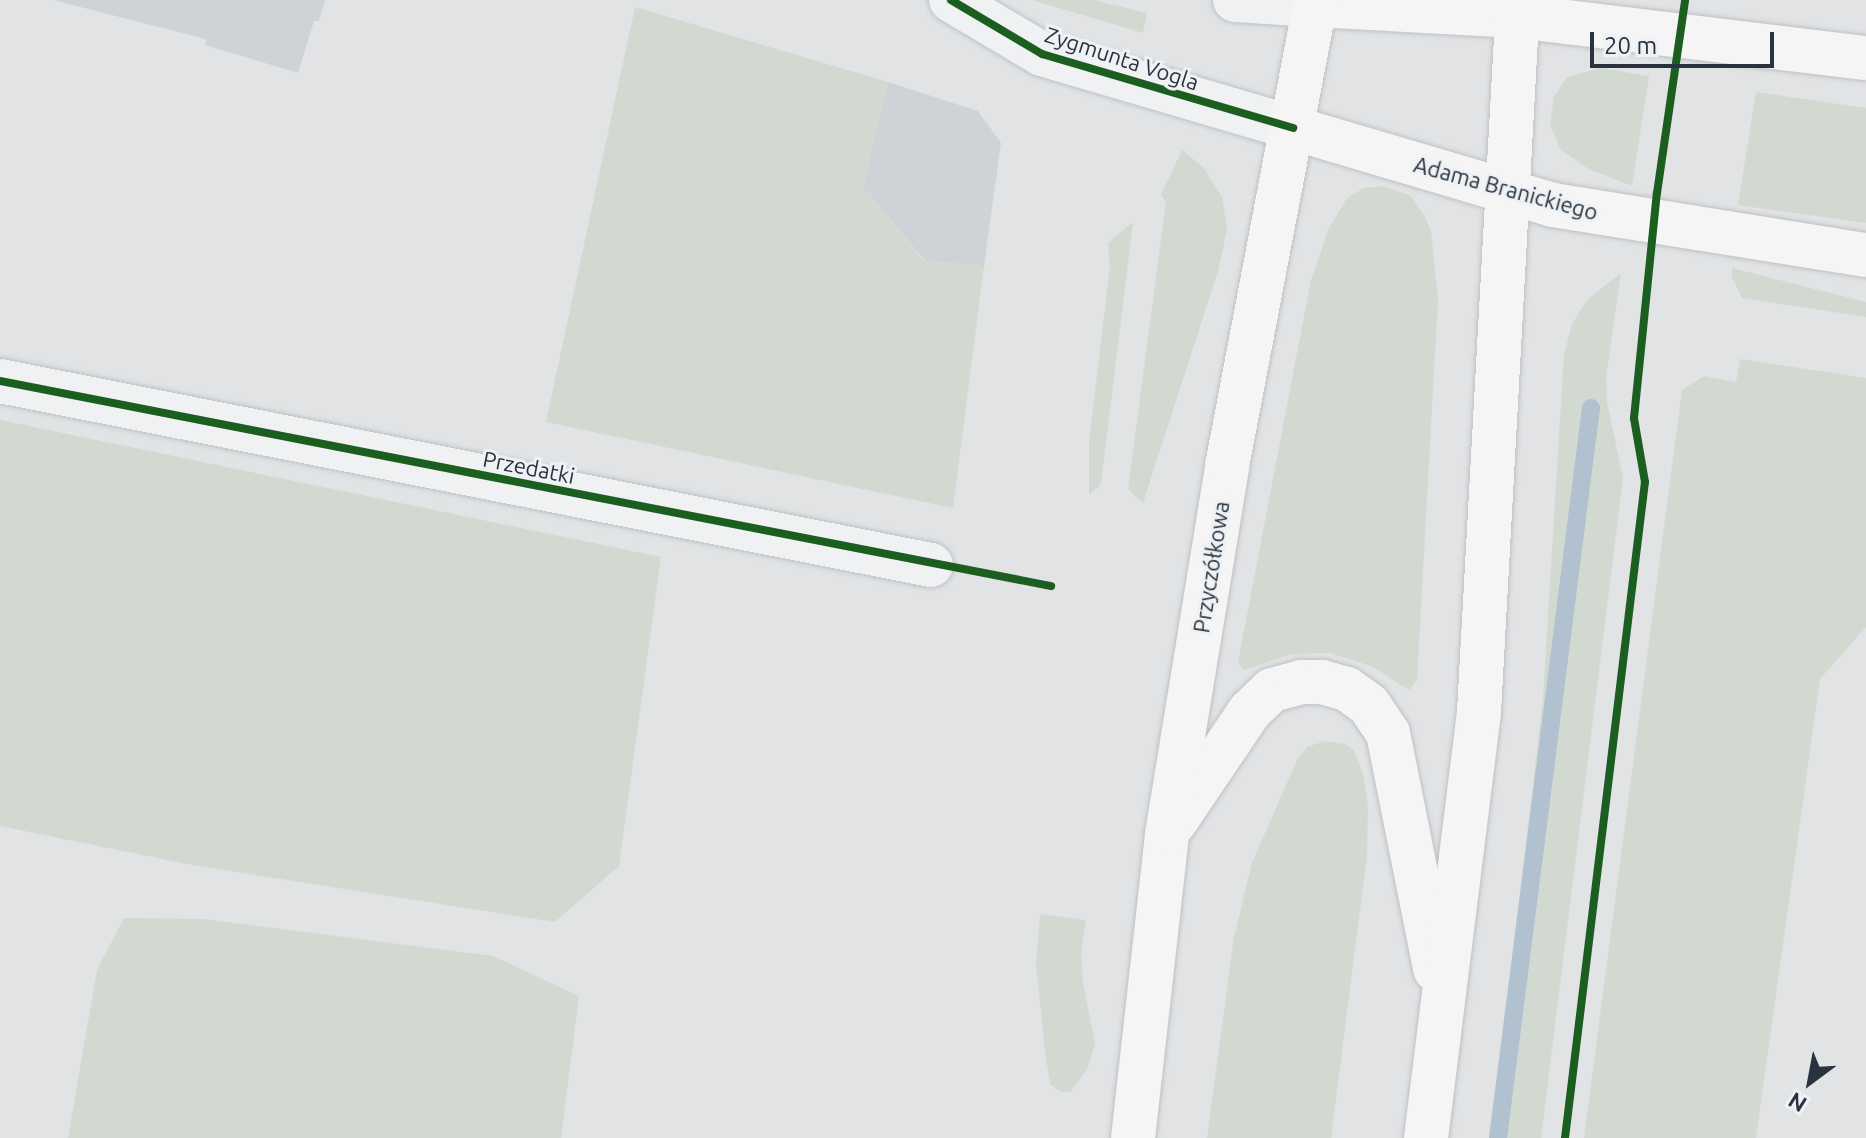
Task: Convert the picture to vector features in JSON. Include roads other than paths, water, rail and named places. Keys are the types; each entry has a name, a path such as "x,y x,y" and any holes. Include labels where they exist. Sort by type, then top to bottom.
{"main road":[{"name":"Przyczółkowa","path":"1133,1138 1167,834 1227,466 1315,2"},
{"path":"1315,2 1517,8 1866,58"},
{"path":"1426,1138 1479,712 1517,8"},
{"name":"Adama Branickiego","path":"1293,128 1553,205 1653,224 1866,255"},
{"path":"1167,834 1250,711 1272,690 1301,682 1322,682 1347,689 1369,705 1388,733 1442,1006"}],"street":[{"name":"Zygmunta Vogla","path":"951,0 1042,54 1293,128"},
{"path":"1235,0 1315,2"},
{"name":"Przedatki","path":"0,381 931,565"}],"waterway":[{"path":"1498,1138 1591,408"}]}
